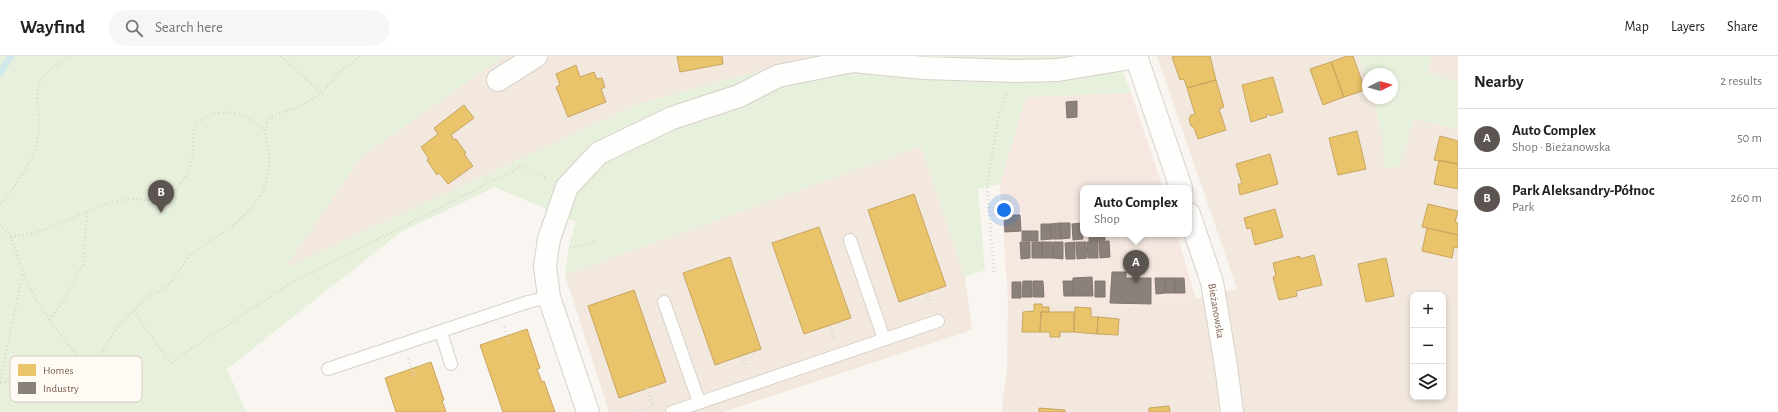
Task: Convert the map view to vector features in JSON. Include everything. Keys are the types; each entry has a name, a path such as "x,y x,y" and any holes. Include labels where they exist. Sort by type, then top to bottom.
{"street":[{"path":"498,80 536,56"},
{"path":"588,412 550,297 545,266 549,239 566,187 599,153 672,118 739,96 778,76 853,61 924,68 1015,71 1058,70 1137,56 1180,185"},
{"name":"Bieżanowska","path":"1192,223 1212,282 1232,412"}],"lane":[{"path":"850,240 884,339"},
{"path":"328,369 528,302 550,297"},
{"path":"664,302 699,402"},
{"path":"672,412 938,321"},
{"path":"441,332 451,364"}],"path":[{"path":"0,204 25,172 36,147 39,131 38,88 43,77 69,56"},
{"path":"281,56 322,93"},
{"path":"101,356 107,343 119,325 149,295 160,291 171,282 190,255 231,227 252,208 264,189 269,170 269,153 266,130 267,123 273,116 298,108 322,93 342,70 361,56"},
{"path":"994,272 987,184 999,113 1009,87"},
{"path":"11,237 34,233 110,202 144,199 165,201 171,197 188,168 193,154 192,136 197,124 212,114 233,113 251,120 266,130"},
{"path":"134,311 170,363 291,283 522,166 566,187"},
{"path":"50,320 63,301 83,265 87,212"},
{"path":"0,224 11,237 22,273 50,320 78,356"},
{"path":"569,248 597,241"},
{"path":"10,381 0,382 22,273"},
{"path":"830,326 835,342"},
{"path":"507,336 510,345"},
{"path":"407,355 415,378"},
{"path":"742,356 748,372"},
{"path":"647,388 653,406"}],"shaded area":[{"path":"504,56 815,56 638,104 285,268 361,157"},
{"path":"1157,56 1358,56 1362,68 1362,104 1375,104 1383,142 1384,168 1399,167 1414,119 1458,129 1458,412 1001,412 1007,371 1008,300 1118,309 1196,299 1237,289"},
{"path":"1432,56 1458,56 1458,81 1427,73"},
{"path":"1131,93 1162,185 1080,185 1080,237 1178,237 1196,299 1118,309 1008,300 1000,184 1026,97"},
{"path":"921,146 965,277 972,330 723,412 609,412 565,275"}],"green space":[{"path":"0,56 504,56 361,157 285,268 638,104 815,56 1117,56 1131,93 1026,97 1000,184 978,189 985,270 965,277 921,146 565,275 569,246 576,222 495,187 401,232 227,369 246,412 0,412"},
{"path":"1358,56 1432,56 1427,73 1458,81 1458,129 1414,119 1399,167 1384,168 1383,142 1375,104 1398,104 1398,68 1362,68"}],"building: Homes":[{"path":"677,56 722,56 723,64 680,72"},
{"path":"1210,56 1216,80 1187,88 1184,79 1180,80 1172,57"},
{"path":"1347,56 1353,56 1362,82 1362,91 1344,97 1331,62"},
{"path":"1331,62 1344,97 1323,105 1310,69"},
{"path":"576,65 580,77 594,72 597,79 602,78 605,87 601,89 606,102 568,117 556,87 560,85 556,74"},
{"path":"1273,77 1283,112 1270,116 1270,114 1266,115 1267,117 1251,122 1242,85"},
{"path":"1216,80 1224,107 1219,109 1226,130 1198,139 1189,119 1191,115 1195,114 1187,88"},
{"path":"464,105 474,118 451,135 454,140 456,139 466,153 464,154 473,166 448,184 439,173 437,175 427,160 429,159 421,147 438,134 434,128"},
{"path":"1357,131 1366,169 1338,175 1329,138"},
{"path":"1440,136 1458,141 1458,164 1434,160"},
{"path":"1270,154 1278,184 1240,195 1238,184 1242,184 1236,164"},
{"path":"1439,160 1458,164 1458,189 1434,184"},
{"path":"914,194 946,286 899,302 868,210"},
{"path":"1428,204 1458,211 1455,222 1458,223 1458,235 1422,227"},
{"path":"1275,209 1283,237 1255,245 1251,228 1247,229 1244,218"},
{"path":"819,227 851,318 804,334 772,243"},
{"path":"1427,228 1458,235 1458,248 1454,247 1452,258 1422,251"},
{"path":"1314,255 1322,285 1296,291 1297,296 1279,300 1273,277 1276,276 1273,263 1300,256 1300,259"},
{"path":"730,257 761,349 715,365 683,273"},
{"path":"1386,258 1394,296 1366,302 1358,264"},
{"path":"634,290 666,382 619,398 588,306"},
{"path":"1034,304 1042,304 1042,307 1049,307 1049,312 1041,312 1040,332 1022,332 1023,312 1034,311"},
{"path":"1075,307 1091,308 1091,317 1098,317 1097,334 1074,332"},
{"path":"1041,312 1074,312 1074,332 1060,332 1060,337 1050,337 1050,332 1040,332"},
{"path":"1098,317 1119,319 1118,335 1097,334"},
{"path":"527,329 540,368 537,369 542,382 544,381 555,412 503,412 480,345"},
{"path":"431,362 444,400 442,401 446,412 396,412 385,378"},
{"path":"1169,406 1170,412 1149,412 1149,408"},
{"path":"1039,408 1065,410 1065,412 1039,412"}],"building: Industry":[{"path":"1077,101 1077,117 1067,118 1066,102"},
{"path":"1004,215 1020,215 1021,231 1005,232"},
{"path":"1060,223 1070,223 1070,238 1061,239"},
{"path":"1060,223 1061,239 1051,239 1050,224"},
{"path":"1080,223 1080,237 1083,237 1083,239 1073,240 1072,224"},
{"path":"1041,224 1050,224 1051,239 1041,240"},
{"path":"1022,231 1038,231 1038,241 1022,241"},
{"path":"1089,237 1105,237 1105,240 1089,241"},
{"path":"1098,241 1098,258 1088,258 1087,242"},
{"path":"1099,241 1109,241 1110,257 1100,258"},
{"path":"1020,242 1030,242 1030,258 1021,259"},
{"path":"1032,242 1042,242 1042,258 1032,258"},
{"path":"1042,242 1052,242 1053,258 1042,258"},
{"path":"1053,242 1063,242 1063,259 1053,258"},
{"path":"1075,242 1075,259 1066,259 1065,243"},
{"path":"1076,242 1086,242 1087,258 1077,259"},
{"path":"1112,272 1126,272 1126,278 1151,278 1151,304 1110,303"},
{"path":"1092,277 1093,296 1073,296 1073,278"},
{"path":"1155,278 1165,278 1165,293 1156,294"},
{"path":"1165,278 1175,278 1175,293 1165,293"},
{"path":"1175,278 1184,278 1185,293 1175,293"},
{"path":"1023,281 1032,281 1032,297 1022,297"},
{"path":"1033,281 1043,281 1044,297 1033,297"},
{"path":"1063,281 1073,281 1073,296 1064,296"},
{"path":"1095,281 1105,281 1105,297 1095,297"},
{"path":"1012,282 1021,282 1021,298 1012,298"}],"waterway":[{"path":"0,73 11,56"}],"place":[{"name":"Park Aleksandry-Północ","path":"161,213"},
{"name":"Auto Complex","path":"1136,283"}]}
